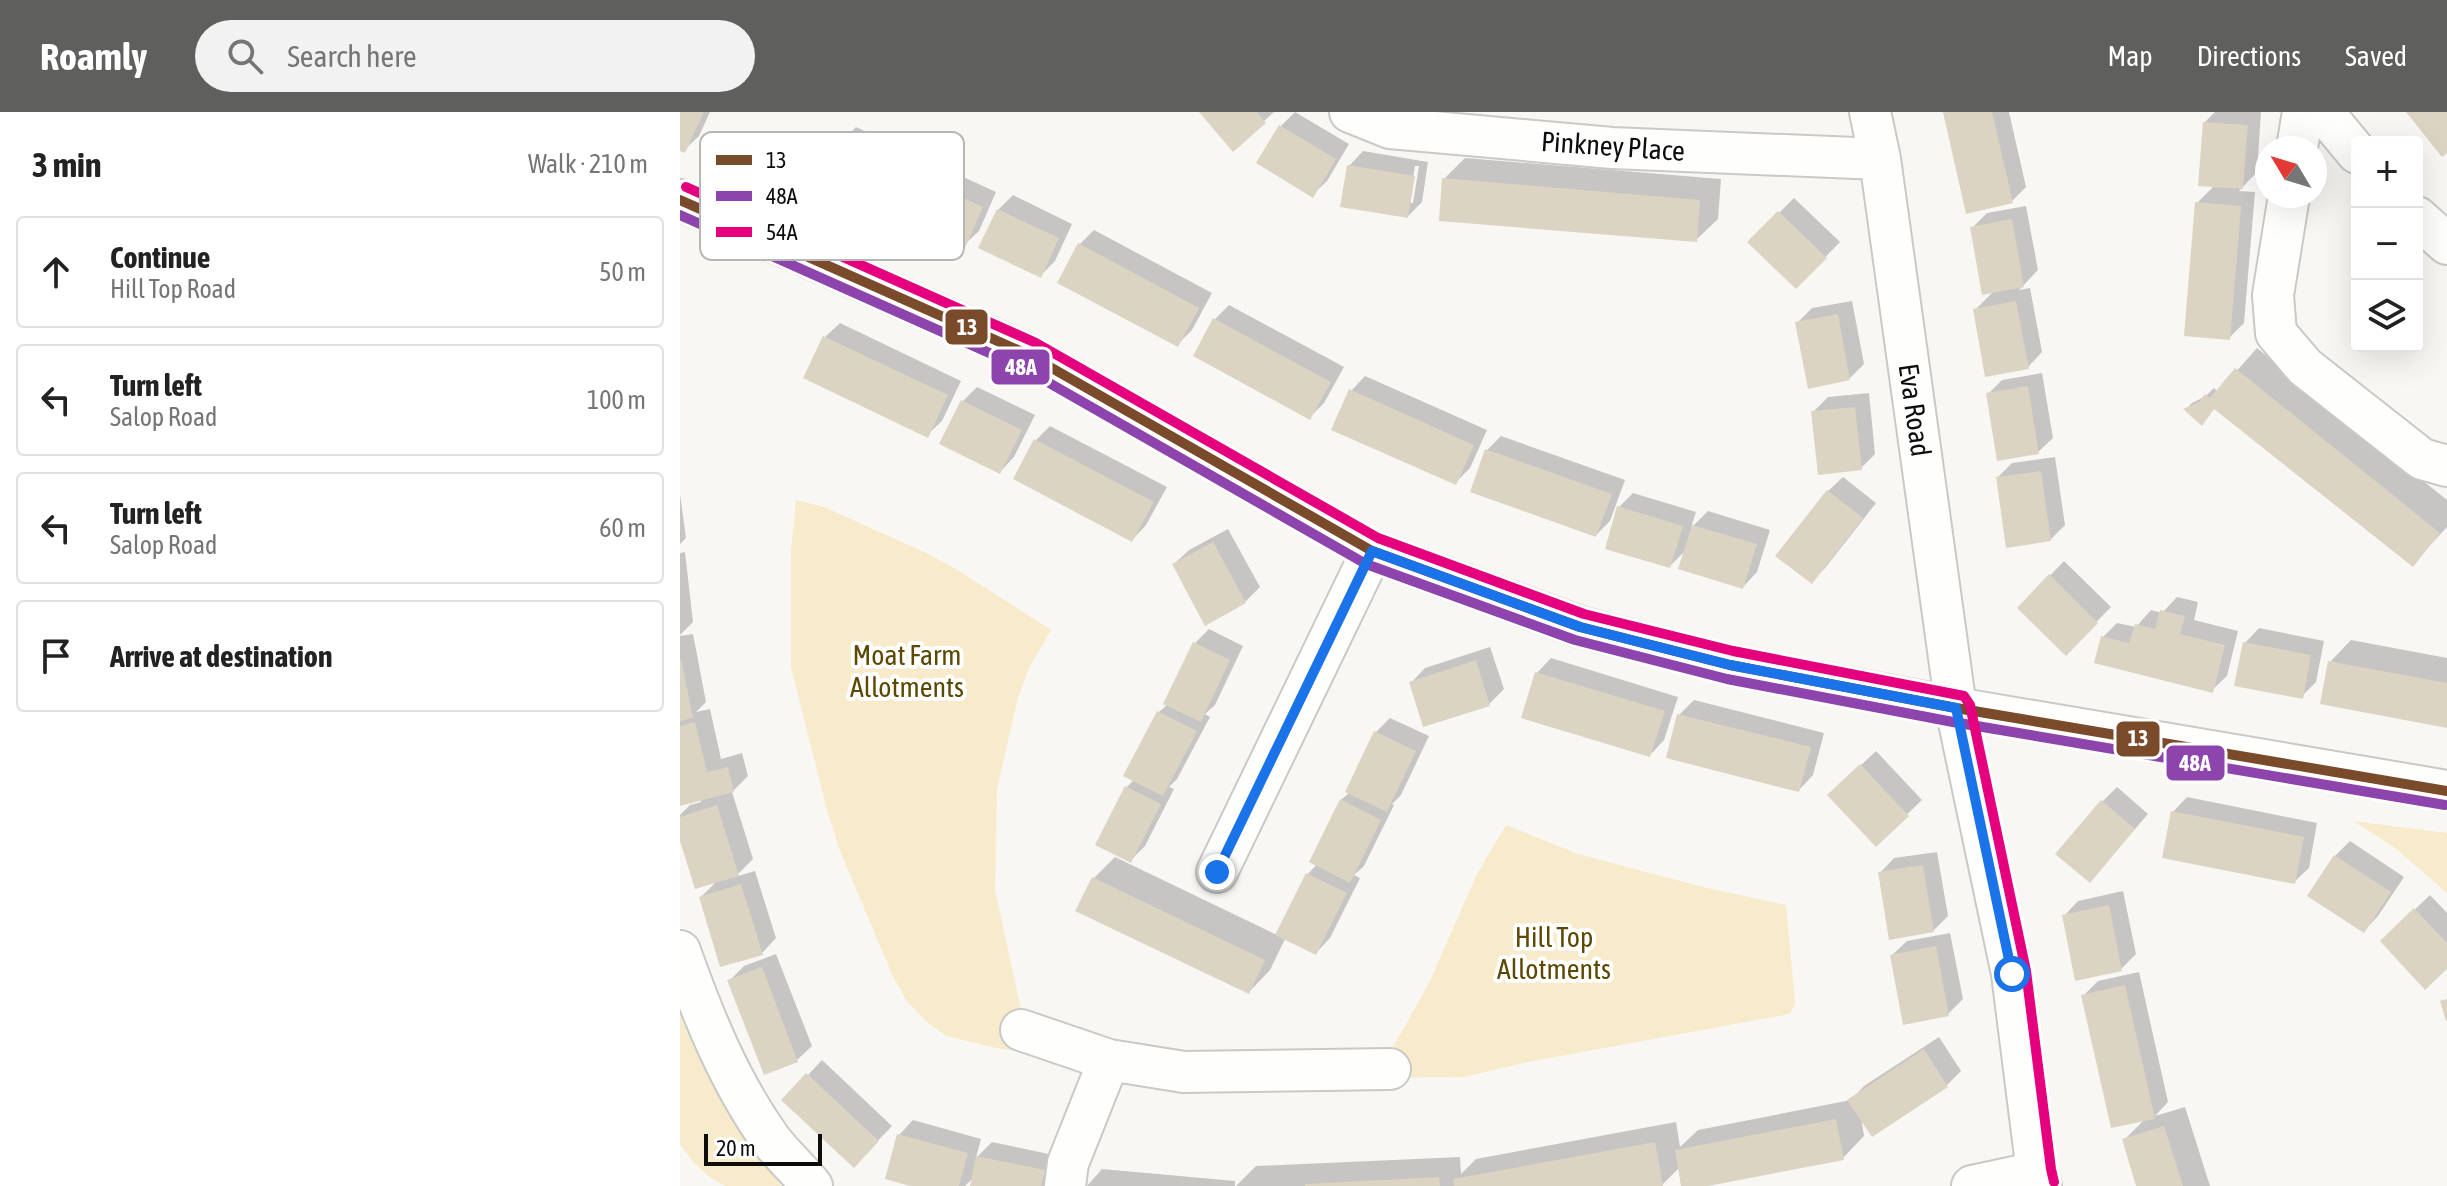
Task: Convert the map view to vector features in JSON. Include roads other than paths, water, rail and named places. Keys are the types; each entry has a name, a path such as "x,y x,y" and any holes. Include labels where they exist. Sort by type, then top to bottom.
{"street":[{"name":"Pinkney Place","path":"1350,112 1390,128 1564,144 1880,159"},
{"name":"Eva Road","path":"1870,112 1880,159 1956,708 2012,974 2039,1179"},
{"path":"2299,136 2303,112"},
{"path":"2323,112 2351,146"},
{"path":"680,200 700,209"},
{"path":"2287,208 2273,295 2276,333 2305,367 2422,459 2447,466"},
{"path":"2423,222 2447,244"},
{"path":"815,260 1029,355 1372,551 1580,627 1730,665 1956,708 2447,791"},
{"path":"1217,872 1372,551"},
{"path":"680,951 714,1039 745,1097 772,1141 812,1186"},
{"path":"1021,1030 1109,1060 1184,1072 1390,1069"},
{"path":"1065,1186 1068,1163 1109,1060"},
{"path":"1972,1186 2039,1179"}],"park label":[{"name":"Moat Farm Allotments","path":"907,671"},
{"name":"Hill Top Allotments","path":"1554,953"}]}
